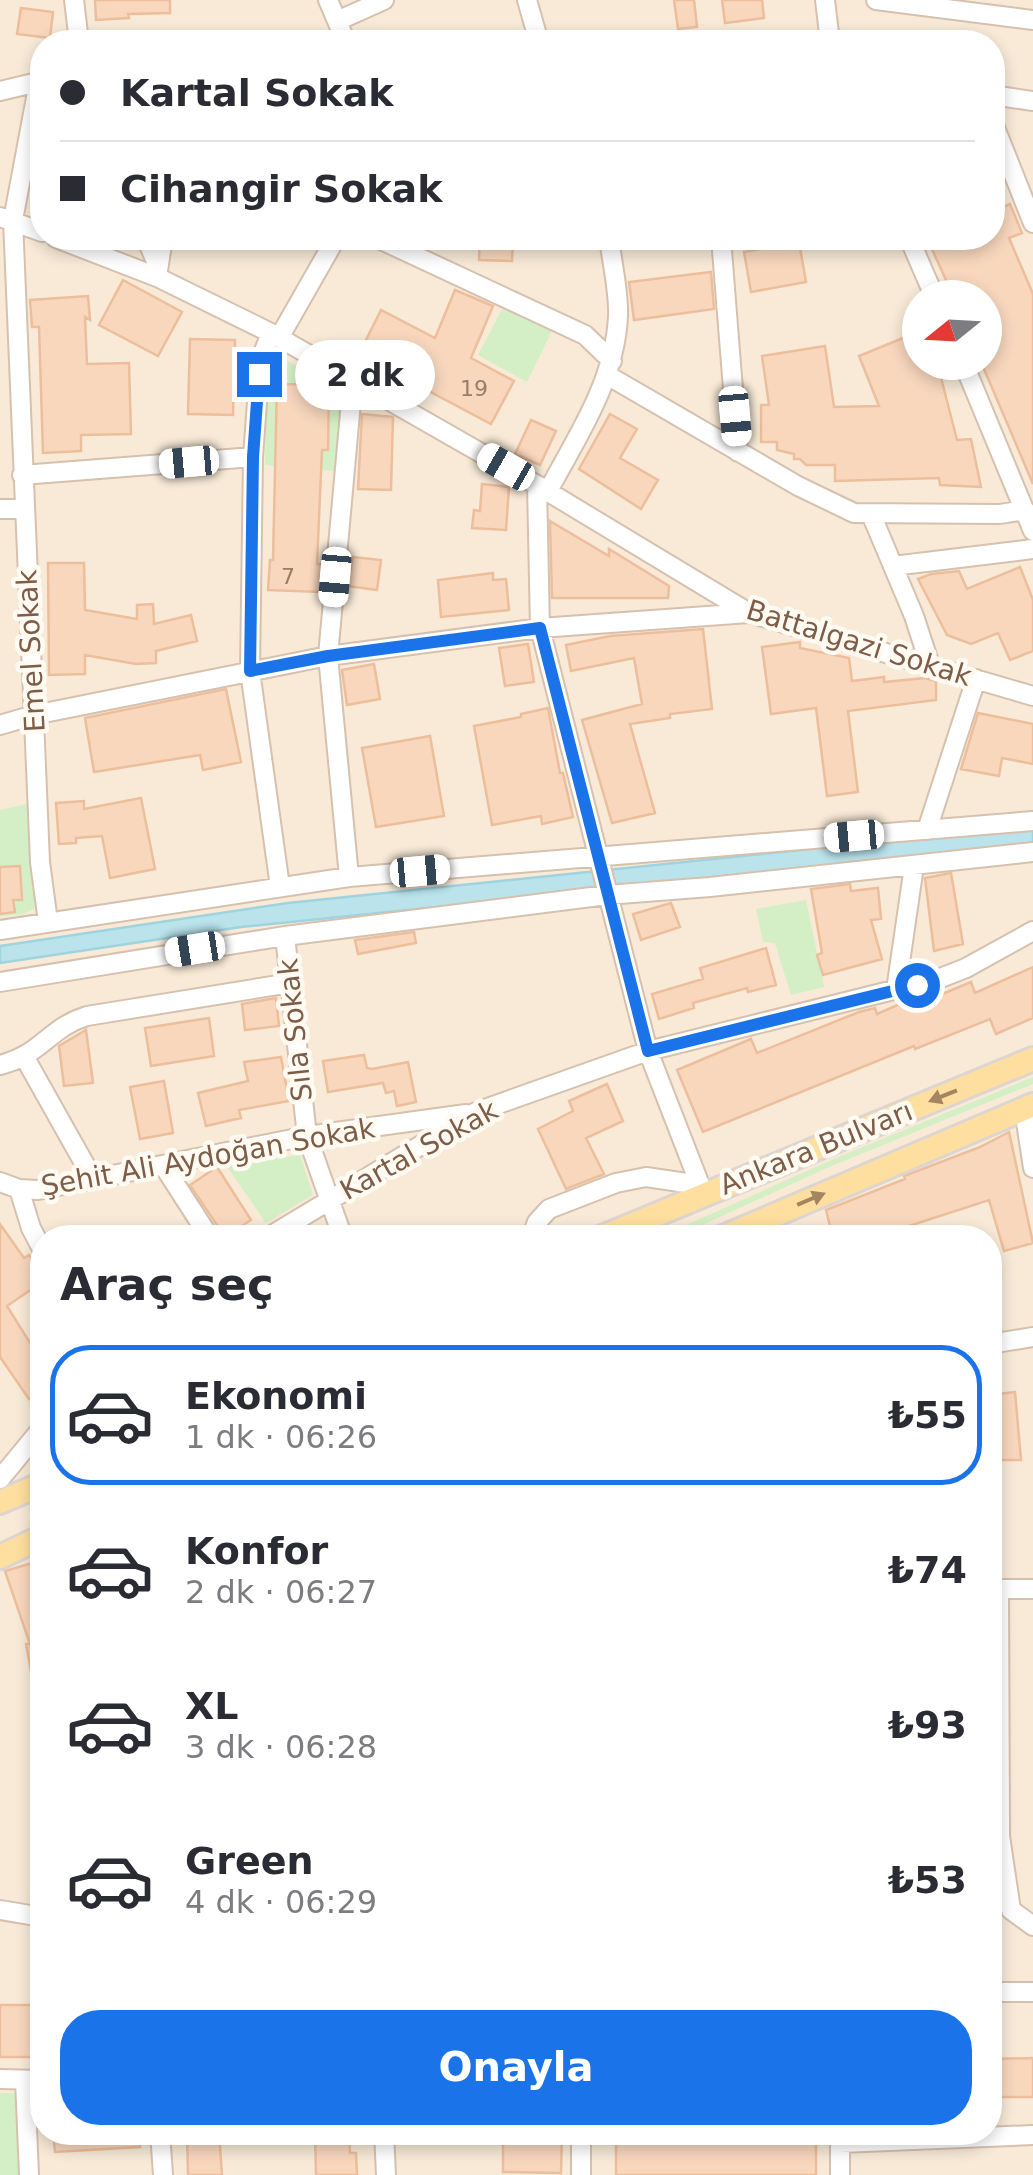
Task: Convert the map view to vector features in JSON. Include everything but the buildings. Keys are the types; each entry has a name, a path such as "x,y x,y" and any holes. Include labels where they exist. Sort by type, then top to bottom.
{"main road":[{"name":"Ankara Bulvarı","path":"631,1225 1033,1059"},
{"name":"Ankara Bulvarı","path":"751,1225 1028,1107"},
{"path":"0,1502 30,1489"},
{"path":"0,1557 30,1543"}],"street":[{"path":"74,0 78,30"},
{"path":"328,0 341,30"},
{"path":"337,21 384,0"},
{"path":"527,0 536,30"},
{"path":"825,0 829,30"},
{"path":"876,0 1033,20"},
{"path":"0,92 30,85"},
{"path":"1005,97 1033,101"},
{"name":"Emel Sokak","path":"30,125 6,218 40,862 48,922"},
{"path":"1005,153 1033,223"},
{"name":"Battalgazi Sokak","path":"92,250 157,272 275,336 543,488 748,613 1033,696"},
{"path":"150,250 157,272"},
{"path":"157,272 160,250"},
{"path":"280,887 250,671 253,457 260,362 329,250"},
{"path":"403,250 585,335 610,368 738,452 835,506 871,514 1000,514 1025,510"},
{"path":"535,1225 549,1209 616,1183 646,1178 700,1185 648,1051 540,628 543,488 610,368 618,312 610,250"},
{"path":"721,250 738,452"},
{"path":"914,250 927,280"},
{"path":"349,876 328,656 353,380"},
{"path":"971,380 1033,531"},
{"path":"22,476 253,457"},
{"path":"0,509 23,510"},
{"path":"871,514 930,665"},
{"path":"893,566 1033,549"},
{"path":"0,725 328,656 540,628 748,613"},
{"path":"927,830 976,679"},
{"path":"0,930 349,876 598,862 1033,821"},
{"path":"0,982 284,936 606,893 710,888 1033,852"},
{"path":"896,990 914,866"},
{"name":"Kartal Sokak","path":"288,1225 476,1112 648,1051 896,990 966,968 1033,931"},
{"name":"Sıla Sokak","path":"284,936 307,1136 338,1225"},
{"path":"0,1064 25,1058 65,1023 86,1016 290,983"},
{"path":"25,1058 93,1179"},
{"path":"1028,1107 1033,1168"},
{"name":"Şehit Ali Aydoğan Sokak","path":"0,1182 38,1190 307,1136 476,1112"},
{"path":"163,1165 202,1225"},
{"path":"19,1189 31,1225"},
{"path":"1002,1342 1033,1337"},
{"path":"0,1479 30,1445"},
{"path":"1002,1589 1033,1590"},
{"path":"1002,1860 1011,1910 1028,1924"},
{"path":"0,1910 30,1914"},
{"path":"1002,1992 1033,1992"},
{"path":"0,2079 30,2080"},
{"path":"1002,2135 1033,2135"},
{"path":"28,2175 30,2143"},
{"path":"161,2145 162,2175"},
{"path":"385,2145 386,2175"},
{"path":"581,2145 582,2175"},
{"path":"840,2145 840,2175"}],"shaded area":[{"path":"0,0 1033,0 1033,2175 0,2175"}],"green space":[{"path":"503,307 552,331 527,382 478,355"},
{"path":"273,353 343,391 335,471 265,465 267,381"},
{"path":"27,804 36,889 34,909 0,916 0,810"},
{"path":"806,900 824,987 791,995 775,943 763,942 756,909"},
{"path":"1033,1077 1033,1084 829,1167 702,1225 686,1225"},
{"path":"300,1155 313,1195 266,1223 225,1164"},
{"path":"0,2093 19,2093 21,2175 0,2175"}],"water":[{"path":"1033,826 1033,846 241,927 0,963 0,946 288,903"}],"route":[{"path":"259,374 253,457 250,671 328,656 540,628 648,1051 917,985"}]}
